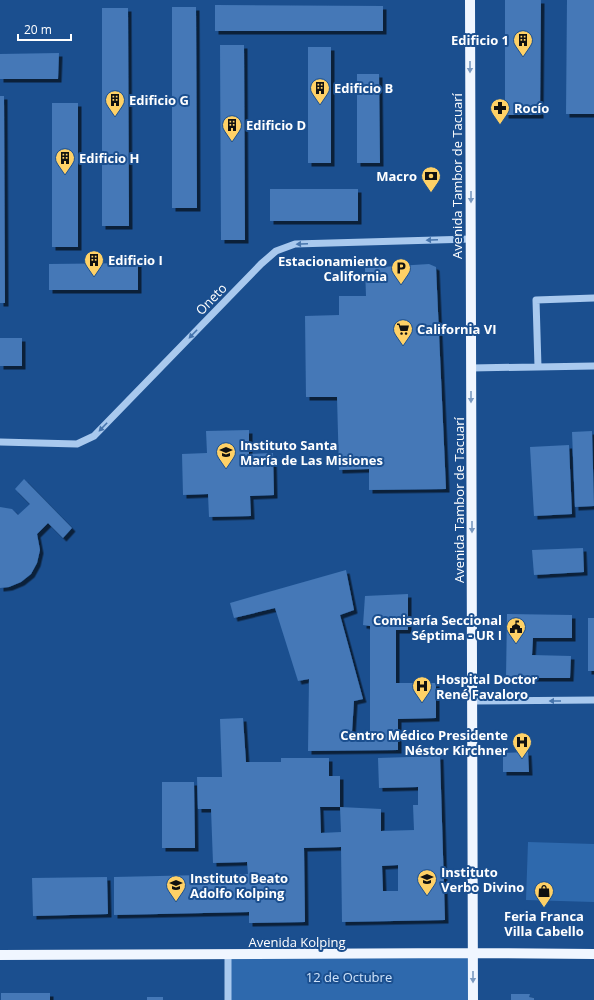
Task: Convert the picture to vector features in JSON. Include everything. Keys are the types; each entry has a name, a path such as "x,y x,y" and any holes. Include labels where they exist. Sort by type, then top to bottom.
{"main road":[{"name":"Avenida Tambor de Tacuarí","path":"470,0 473,1000"},
{"name":"Avenida Kolping","path":"0,955 473,953 594,954"}],"street":[{"name":"Oneto","path":"0,442 77,444 94,436 276,251 295,244 471,238"},
{"path":"538,367 536,300 594,298"},
{"path":"471,368 594,366"},
{"path":"472,701 594,700"},
{"path":"228,955 228,1000"}],"green space":[{"path":"528,842 594,844 594,902 526,900"},
{"name":"12 de Octubre","path":"473,953 473,1000 228,1000 228,955"}],"building":[{"name":"Edificio 1","path":"505,0 541,0 540,115 505,115"},
{"path":"567,0 594,0 594,114 566,114"},
{"path":"215,5 383,6 383,31 215,31"},
{"path":"172,7 196,7 197,208 172,208"},
{"name":"Edificio G","path":"102,8 128,8 129,226 102,226"},
{"name":"Edificio D","path":"220,45 244,45 245,240 221,240"},
{"name":"Edificio B","path":"308,47 331,47 331,163 308,163"},
{"path":"59,53 58,79 0,79 0,54"},
{"path":"357,74 379,74 380,163 357,163"},
{"path":"0,96 4,96 5,303 0,303"},
{"name":"Edificio H","path":"52,103 78,103 78,247 52,247"},
{"path":"270,189 358,189 358,221 270,221"},
{"name":"Edificio I","path":"138,263 138,290 49,290 49,264"},
{"path":"429,264 436,267 446,489 369,490 369,469 339,470 337,397 306,397 305,316 339,315 339,296 366,296 365,268"},
{"path":"0,338 22,338 22,366 0,366"},
{"path":"249,430 249,454 273,453 274,495 250,496 251,516 209,517 208,494 183,495 182,454 207,453 206,431"},
{"path":"592,431 594,506 575,507 572,432"},
{"path":"569,445 572,514 534,516 530,447"},
{"path":"24,479 72,528 63,538 48,523 37,534 40,550 37,563 31,574 21,582 9,587 0,588 0,507 12,509 18,515 30,504 15,489"},
{"path":"583,548 584,572 534,575 532,550"},
{"path":"346,570 354,610 340,615 363,699 354,701 352,732 370,732 370,626 363,625 365,596 408,594 408,630 396,630 396,683 436,683 436,718 398,719 398,750 308,751 309,679 298,681 275,608 234,618 230,603"},
{"path":"507,614 572,615 572,638 533,638 532,655 571,656 570,678 506,678"},
{"path":"588,618 594,618 594,671 588,671"},
{"path":"243,718 246,762 281,762 281,758 329,758 329,776 340,776 340,807 381,809 381,831 414,830 413,805 418,805 418,787 379,788 378,758 440,756 445,920 342,922 341,847 304,848 305,922 249,923 249,912 114,915 114,877 248,874 247,862 213,863 211,809 198,809 197,777 222,777 220,719","holes":["320,807 340,807 341,832 321,833","398,865 398,891 383,891 382,866"]},
{"path":"528,752 529,772 503,772 503,753"},
{"path":"162,782 194,782 195,848 162,848"},
{"path":"107,877 108,914 33,916 32,878"},
{"path":"1,993 50,993 50,1000 1,1000"},
{"path":"511,994 530,994 529,997 534,998 534,1000 511,1000"},
{"path":"147,997 163,997 163,1000 147,1000"}],"place":[{"name":"Edificio 1","path":"523,57"},
{"name":"Edificio B","path":"320,105"},
{"name":"Edificio G","path":"115,117"},
{"name":"Rocío","path":"500,125"},
{"name":"Edificio D","path":"232,142"},
{"name":"Edificio H","path":"65,175"},
{"name":"Macro","path":"431,193"},
{"name":"Edificio I","path":"94,277"},
{"name":"Estacionamiento California","path":"401,285"},
{"name":"California VI","path":"403,346"},
{"name":"Instituto Santa María de Las Misiones","path":"226,469"},
{"name":"Comisaría Seccional Séptima - UR I","path":"516,644"},
{"name":"Hospital Doctor René Favaloro","path":"422,703"},
{"name":"Centro Médico Presidente Néstor Kirchner","path":"522,759"},
{"name":"Instituto Verbo Divino","path":"427,896"},
{"name":"Instituto Beato Adolfo Kolping","path":"176,902"},
{"name":"Feria Franca Villa Cabello","path":"544,908"}]}
